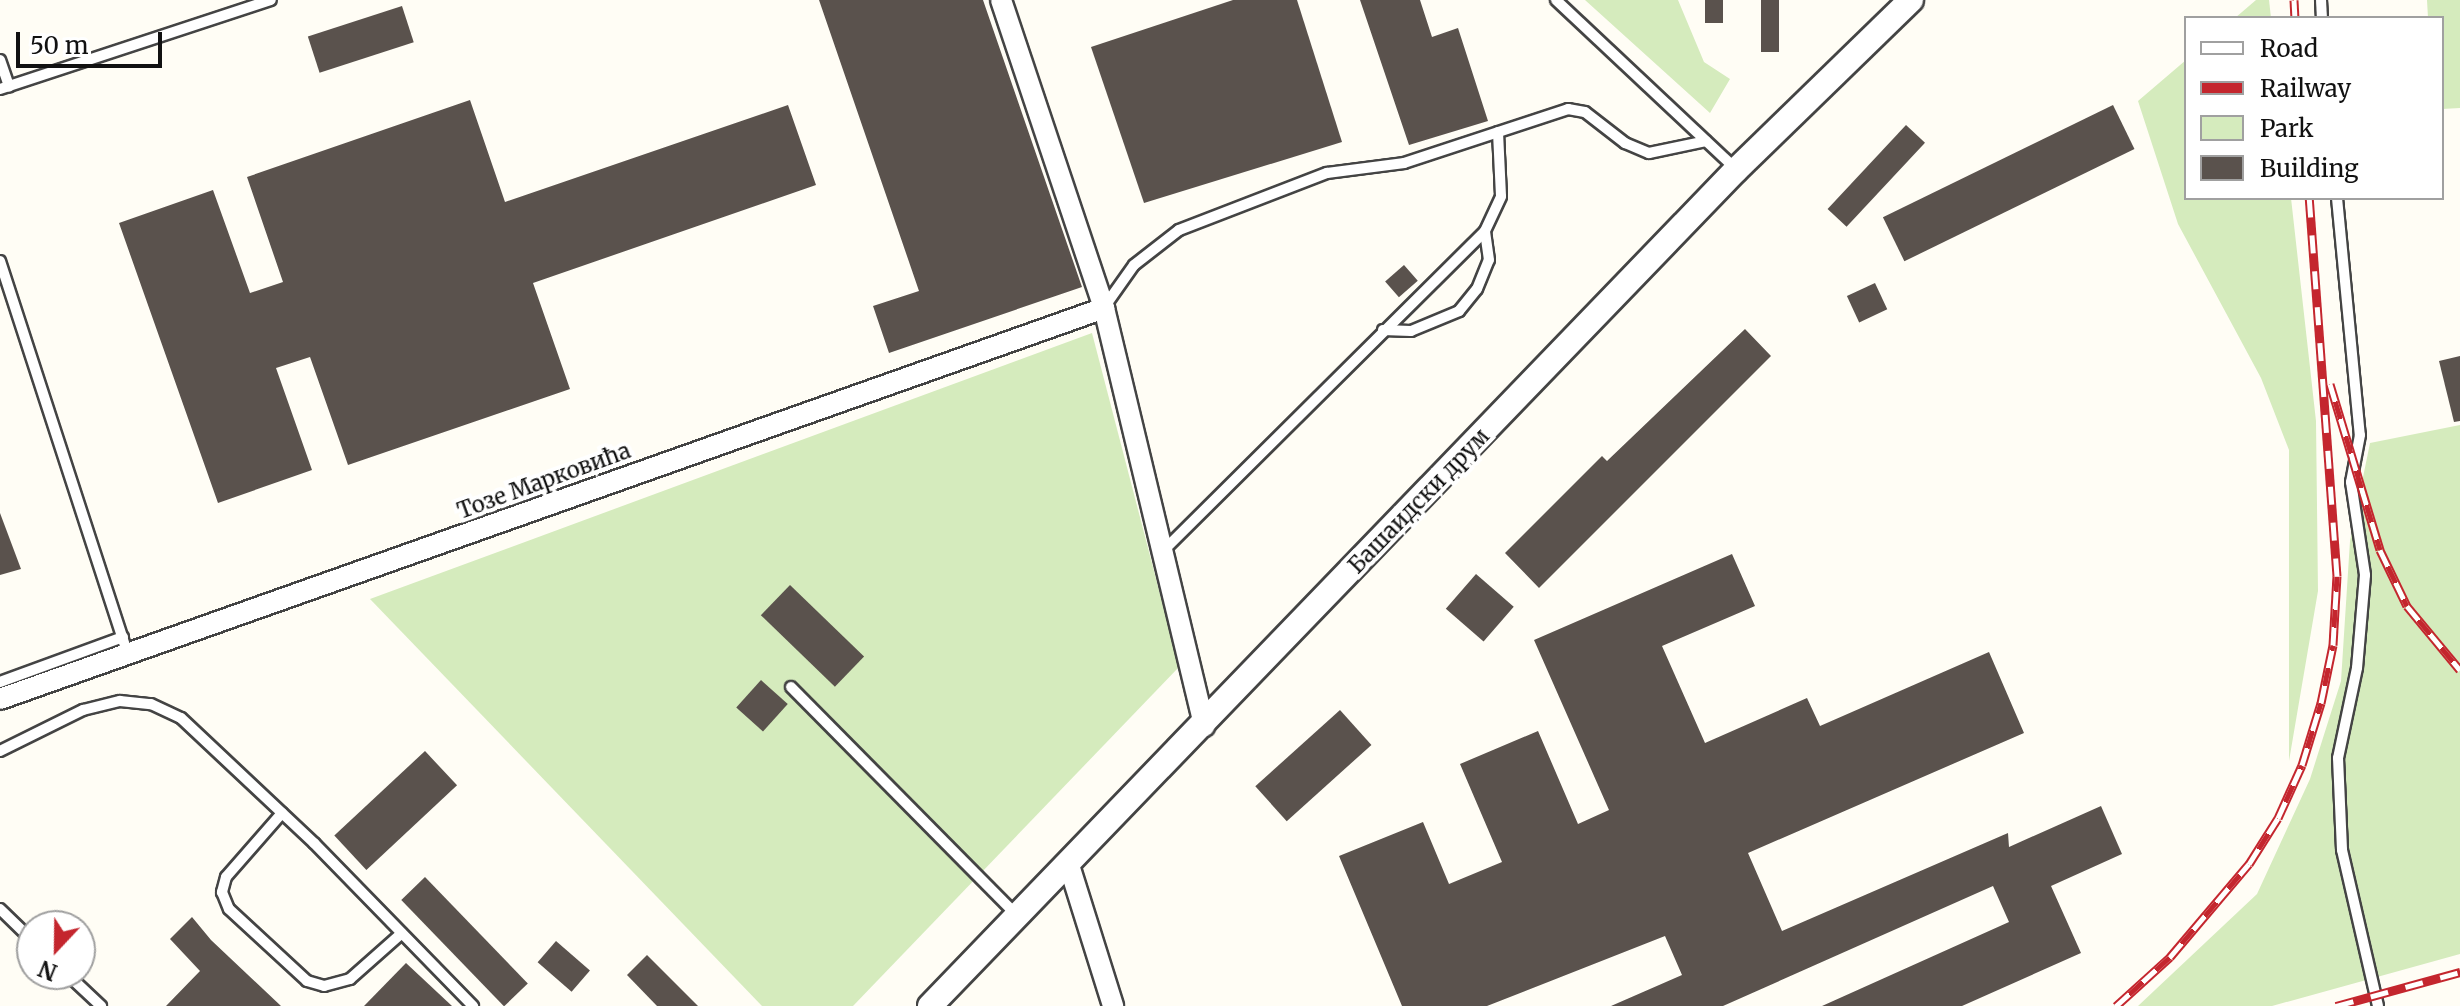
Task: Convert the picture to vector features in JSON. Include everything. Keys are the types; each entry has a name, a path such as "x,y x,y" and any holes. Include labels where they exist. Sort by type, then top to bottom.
{"street":[{"path":"1001,0 1104,308 1204,726"},
{"name":"Башаидски друм","path":"930,1006 1204,726 1736,170 1911,0"},
{"name":"Тозе Марковића","path":"0,699 125,645 1104,308"},
{"path":"1068,862 1113,1006"}],"lane":[{"path":"0,60 5,87 271,0"},
{"path":"1556,0 1736,170"},
{"path":"1104,308 1148,252 1196,221 1327,173 1404,163 1568,109 1585,112 1625,143 1649,153 1706,141"},
{"path":"1162,552 1485,231 1501,196 1498,132"},
{"path":"2337,200 2360,435 2351,482 2365,575 2357,668 2338,758 2342,850 2378,1006"},
{"path":"1383,330 1411,331 1459,311 1477,289 1489,260 1485,231"},
{"path":"0,261 125,645 0,682"},
{"path":"791,687 1017,915"},
{"path":"0,751 83,710 120,701 151,704 181,718 282,813 473,1006"},
{"path":"282,813 226,877 222,892 229,909 307,981 324,986 358,974 402,933"},
{"path":"0,909 16,924"},
{"path":"84,990 101,1006"}],"green space":[{"path":"1585,0 1678,0 1704,62 1730,79 1710,113"},
{"path":"2256,0 2269,0 2271,16 2237,16"},
{"path":"2427,0 2460,0 2460,108 2444,109 2444,16 2428,16"},
{"path":"2184,62 2184,200 2291,200 2316,421 2318,591 2289,761 2289,450 2261,378 2178,224 2138,101"},
{"path":"1092,333 1179,667 853,1006 762,1006 370,599"},
{"path":"2460,425 2460,954 2272,1006 2138,1006 2257,894 2310,779 2341,681 2350,541 2370,443"}],"building":[{"path":"819,0 983,0 1082,287 889,353 873,306 919,291"},
{"path":"1233,0 1297,0 1342,142 1144,203 1091,47"},
{"path":"1360,0 1420,0 1432,37 1458,28 1488,121 1409,145"},
{"path":"1705,0 1723,0 1723,23 1705,23"},
{"path":"1761,0 1779,0 1779,52 1761,52"},
{"path":"402,6 414,42 320,73 308,37"},
{"path":"470,100 505,202 788,105 816,185 533,283 570,389 348,465 310,357 276,368 312,470 218,503 119,223 213,190 250,293 283,282 247,177"},
{"path":"2113,105 2134,149 1904,261 1883,217"},
{"path":"1906,125 1925,143 1847,227 1828,209"},
{"path":"1404,265 1418,281 1399,297 1385,281"},
{"path":"1875,283 1887,309 1859,322 1847,296"},
{"path":"1745,329 1771,356 1539,588 1505,553 1602,456 1607,461"},
{"path":"2460,356 2460,421 2454,422 2439,361"},
{"path":"0,513 21,569 0,575"},
{"path":"1732,554 1755,606 1662,646 1705,743 1807,698 1820,726 1989,652 2024,733 1748,853 1782,931 2008,833 2009,847 2101,806 2122,854 2051,886 2081,953 1962,1006 1822,1006 2009,922 1993,886 1723,1006 1611,1006 1682,975 1665,936 1487,1006 1402,1006 1339,856 1423,822 1449,884 1502,862 1460,764 1538,731 1578,824 1609,810 1534,640"},
{"path":"1476,574 1514,607 1484,642 1446,609"},
{"path":"790,585 864,657 835,687 761,615"},
{"path":"761,680 788,704 763,732 736,707"},
{"path":"1340,710 1371,745 1287,821 1255,786"},
{"path":"425,751 457,785 366,870 334,836"},
{"path":"425,877 528,983 504,1006 401,900"},
{"path":"192,917 211,940 281,1006 166,1006 200,971 170,939"},
{"path":"556,941 590,971 572,992 538,962"},
{"path":"647,955 698,1006 657,1006 627,975"},
{"path":"406,963 452,1006 364,1006"}],"railway":[{"path":"2294,0 2295,16"},
{"path":"2116,1006 2170,957 2249,864 2278,818 2302,765 2321,703 2333,645 2337,576 2309,200"},
{"path":"2330,384 2380,550 2407,606 2460,670"},
{"path":"2336,1006 2460,972"}]}
